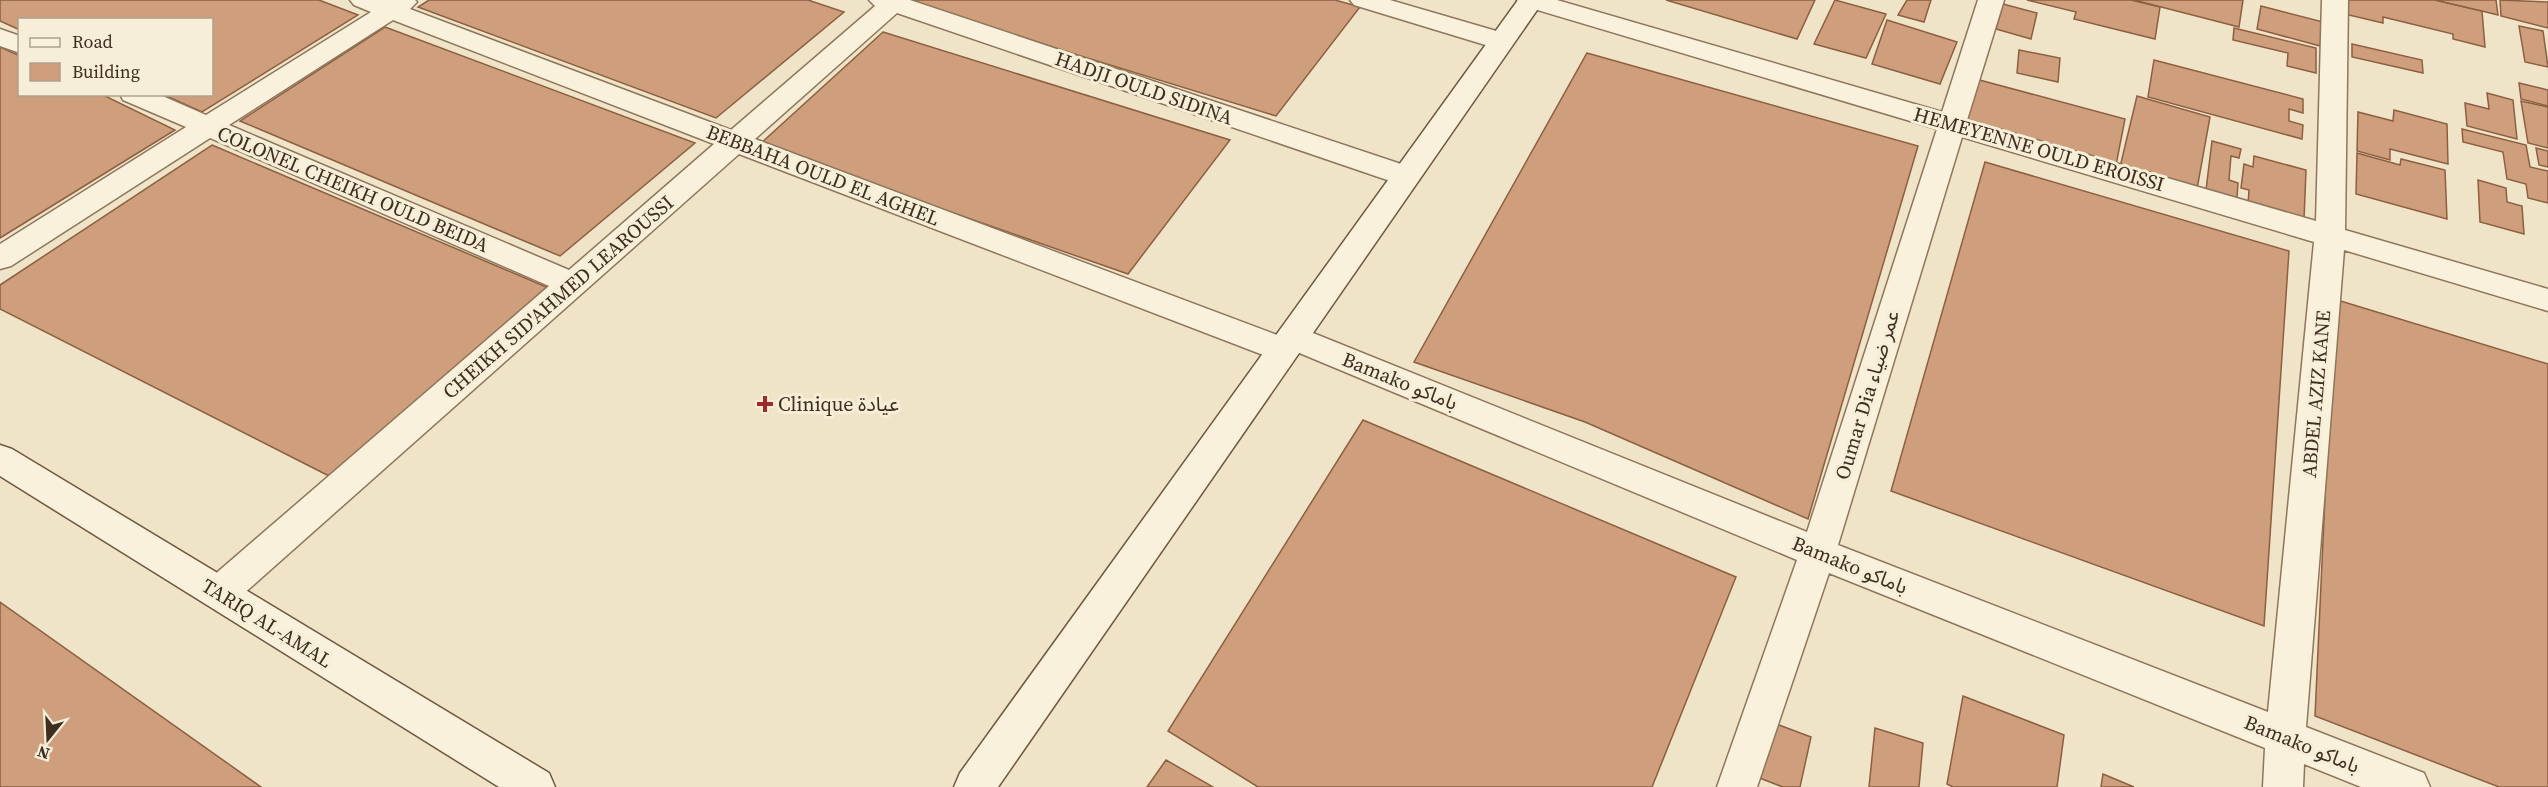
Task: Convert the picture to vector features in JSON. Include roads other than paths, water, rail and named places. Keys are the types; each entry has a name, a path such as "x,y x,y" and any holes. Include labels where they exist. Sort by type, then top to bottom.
{"street":[{"name":"BEBBAHA OULD EL AGHEL","path":"363,0 398,5 735,141 1287,344"},
{"path":"1363,0 1501,41"},
{"path":"974,787 1530,0"},
{"name":"HEMEYENNE OULD EROISSI","path":"1530,0 2548,300"},
{"name":"Oumar Dia عمر ضياء","path":"1737,787 1818,553 1950,124 1991,0"},
{"name":"ABDEL AZIZ KANE","path":"2283,787 2285,738 2330,234 2335,0"},
{"name":"CHEIKH SID'AHMED LEAROUSSI","path":"219,593 573,284 890,1"},
{"name":"HADJI OULD SIDINA","path":"890,1 1406,176"},
{"path":"0,258 398,5"},
{"path":"0,37 18,44"},
{"name":"COLONEL CHEIKH OULD BEIDA","path":"138,96 573,284"},
{"name":"Bamako باماكو","path":"1287,344 2410,787"},
{"name":"TARIQ AL-AMAL","path":"0,459 535,787"}],"place":[{"name":"Clinique عيادة","path":"765,404"}]}
